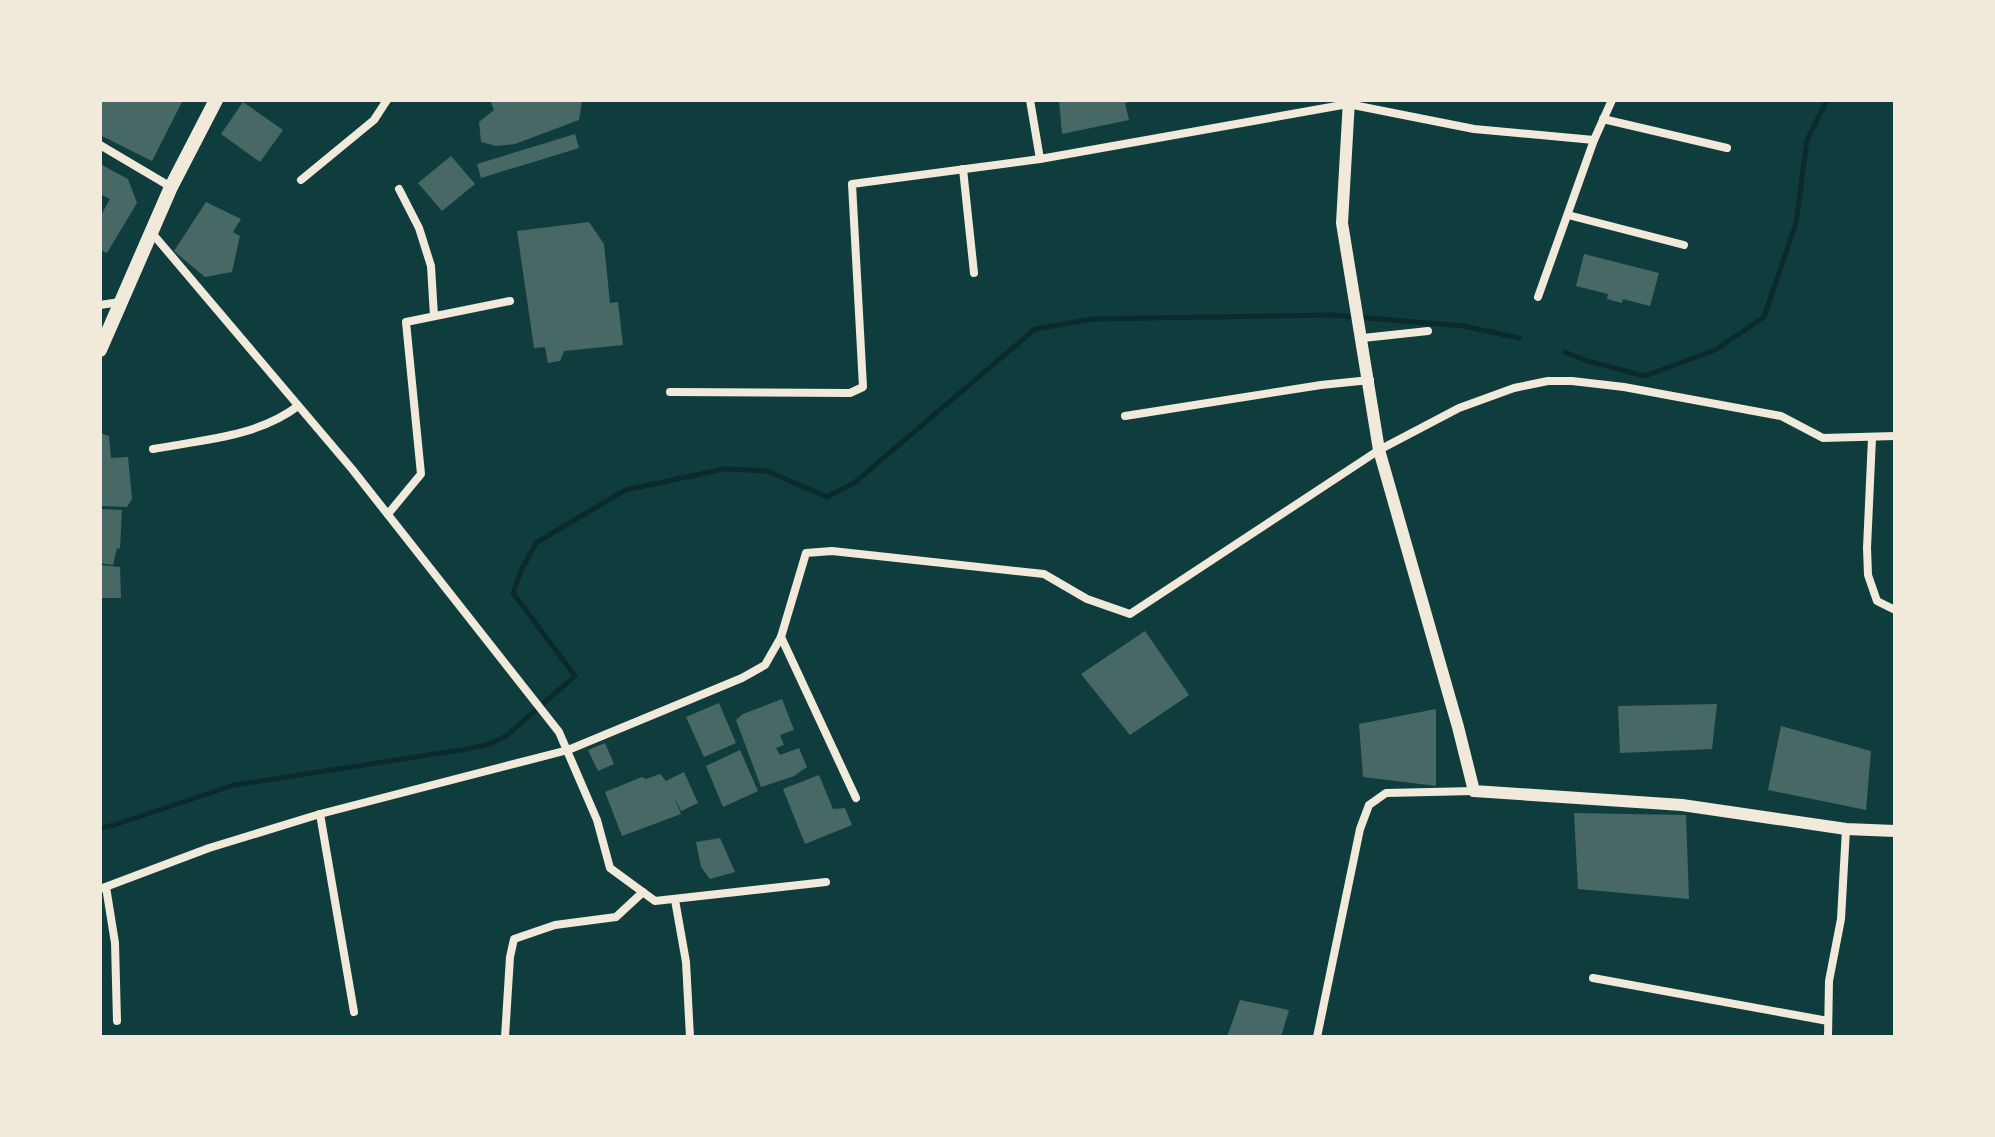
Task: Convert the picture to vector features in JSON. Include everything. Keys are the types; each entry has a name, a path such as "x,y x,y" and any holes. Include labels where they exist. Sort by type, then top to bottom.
{"main road":[{"path":"100,350 171,187 216,100"}],"street":[{"path":"301,180 374,120 387,100"},
{"path":"1030,100 1040,159"},
{"path":"1538,297 1594,140 1612,100"},
{"path":"1348,102 1342,223 1379,450 1474,791"},
{"path":"670,392 850,393 863,387 852,184 1040,159 1348,102 1474,129 1594,140"},
{"path":"1603,119 1727,148"},
{"path":"100,145 171,187"},
{"path":"963,169 974,273"},
{"path":"399,189 419,228 431,266 434,316"},
{"path":"1568,215 1684,245"},
{"path":"152,233 388,514 559,732 597,820 610,868 655,901 826,882"},
{"path":"388,514 421,474 406,322 510,301"},
{"path":"100,305 120,302"},
{"path":"1362,334 1428,331"},
{"path":"1125,416 1370,380"},
{"path":"117,1021 115,943 103,888 209,848 320,814 568,750 742,678 765,665 781,637 806,553 832,551 1044,574 1087,599 1130,614 1379,450 1459,408 1514,388 1560,381 1624,387 1781,416 1823,438 1895,436"},
{"path":"153,449 250,431 279,421 298,406"},
{"path":"1872,438 1868,575 1877,601 1895,610"},
{"path":"781,637 856,798"},
{"path":"1317,1037 1360,829 1369,805 1386,793 1474,791 1682,805 1846,829 1895,831"},
{"path":"320,814 354,1012"},
{"path":"1828,1037 1829,981 1841,919 1846,829"},
{"path":"505,1037 514,939 555,925 616,917 643,892"},
{"path":"675,900 686,962 690,1037"},
{"path":"1593,978 1828,1021"}],"building":[{"path":"100,100 183,100 152,161 100,135"},
{"path":"494,100 582,101 579,120 515,144 496,146 481,142 479,122 494,110 491,103"},
{"path":"1059,100 1135,101 1125,103 1129,120 1062,134"},
{"path":"243,102 283,130 260,162 221,134"},
{"path":"575,134 579,148 481,178 477,164"},
{"path":"451,156 475,184 442,211 418,183"},
{"path":"100,164 128,179 137,203 107,253 100,250 100,217 110,199 100,194"},
{"path":"206,202 241,219 233,232 240,236 232,272 205,277 174,251"},
{"path":"589,222 604,244 610,303 618,302 623,345 564,351 560,361 548,363 545,347 534,348 517,231"},
{"path":"1584,254 1659,273 1650,306 1623,299 1622,303 1607,299 1608,294 1576,286"},
{"path":"100,433 109,436 111,458 128,457 132,499 127,507 100,506"},
{"path":"101,509 122,510 120,549 117,548 113,565 100,563"},
{"path":"100,565 120,567 121,598 100,598"},
{"path":"1145,631 1189,695 1130,735 1081,674"},
{"path":"782,699 794,730 780,735 784,745 776,748 780,755 799,748 807,767 794,776 761,787 736,720 743,714"},
{"path":"719,703 736,743 704,757 686,717"},
{"path":"1717,704 1712,749 1620,753 1618,706"},
{"path":"1436,709 1436,786 1363,777 1359,724"},
{"path":"1781,726 1871,751 1866,810 1768,790"},
{"path":"605,743 614,764 598,771 588,750"},
{"path":"740,750 758,791 723,807 706,766"},
{"path":"684,772 698,803 681,811 674,796 681,814 622,836 605,792 642,777 646,779 660,774 666,781"},
{"path":"819,775 833,809 845,808 852,825 805,844 783,789"},
{"path":"1574,813 1686,815 1689,899 1578,889"},
{"path":"720,838 735,872 710,879 701,867 696,842"},
{"path":"1240,1000 1289,1010 1281,1037 1227,1037"}],"waterway":[{"path":"1565,352 1645,376 1715,350 1764,317 1796,223 1807,140 1827,100"},
{"path":"100,828 234,785 461,750 487,745 506,736 575,676 513,593 536,543 625,490 724,469 767,471 827,497 854,483 1035,329 1093,319 1332,315 1463,326 1519,338"}]}
